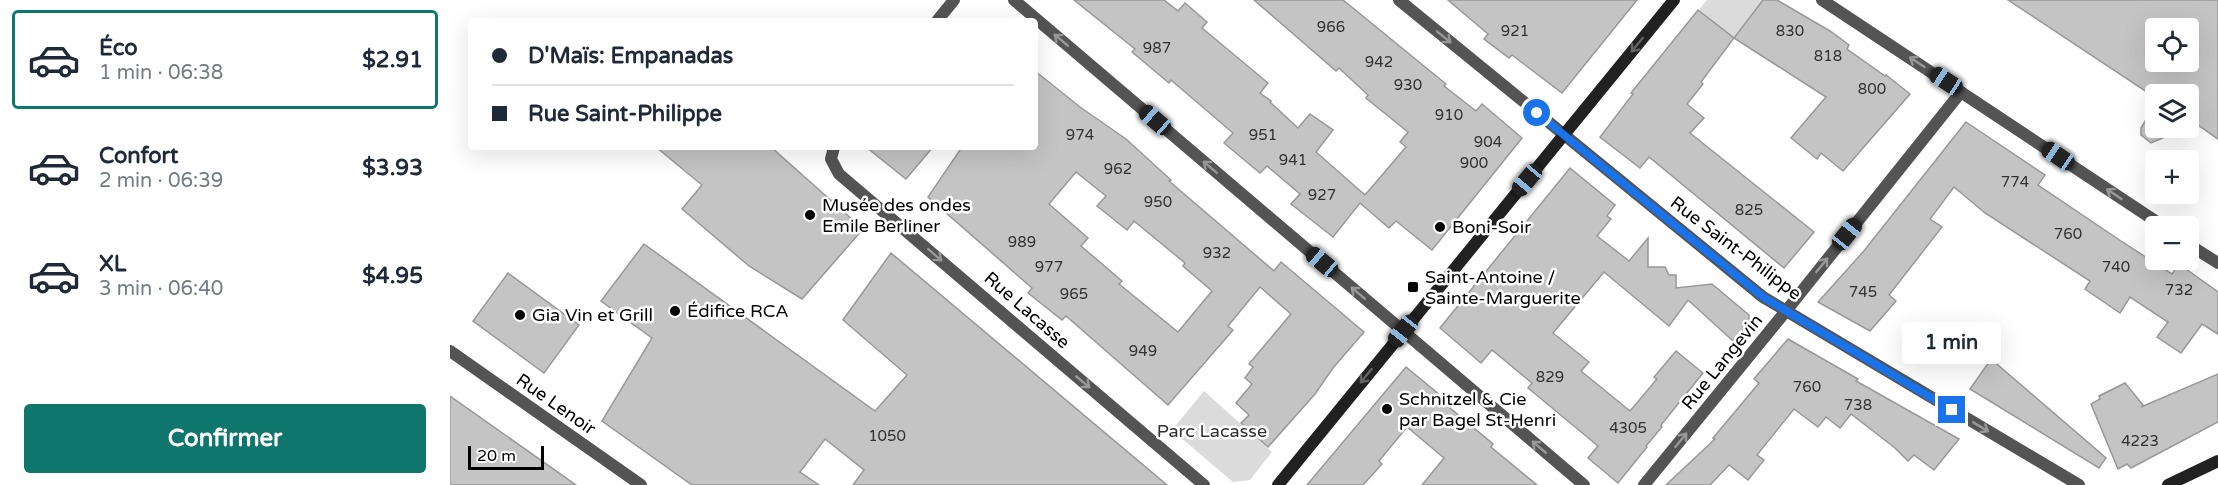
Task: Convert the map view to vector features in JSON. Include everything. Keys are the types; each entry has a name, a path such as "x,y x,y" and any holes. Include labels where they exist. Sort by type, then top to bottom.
{"main road":[{"path":"1278,485 1674,0"},
{"path":"2168,485 2218,460"}],"street":[{"path":"939,18 954,0"},
{"path":"1014,0 1035,18"},
{"name":"Rue Saint-Philippe","path":"1399,0 1763,297 2079,485"},
{"path":"1822,0 2148,216"},
{"path":"1038,20 1584,485"},
{"name":"Rue Langevin","path":"1644,485 1961,92"},
{"name":"Rue Lacasse","path":"832,153 839,174 1204,485"},
{"path":"2199,251 2218,263"},
{"name":"Rue Lenoir","path":"450,351 640,485"}],"green space":[{"path":"1707,0 1763,0 1734,38 1698,11"},
{"name":"Parc Lacasse","path":"1204,391 1272,452 1250,480 1233,482 1172,430"}],"building":[{"path":"1074,0 1164,0 1178,11 1185,3 1207,22 1202,28 1268,83 1260,93 1298,128 1310,114 1333,130 1316,152 1365,195 1406,147 1400,142 1408,132 1366,98 1368,95 1339,68 1336,71 1254,0 1343,0 1476,111 1482,104 1522,138 1432,250 1396,221 1389,228 1360,203 1333,237 1291,204 1300,194 1267,166 1260,173 1224,143 1233,133 1171,80 1169,83 1132,52 1135,49"},
{"path":"1448,0 1637,0 1562,93 1512,55 1509,58 1484,39 1488,34"},
{"path":"1763,0 1777,0 1830,31 1849,45 1847,49 1910,94 1843,171 1821,153 1817,159 1791,138 1826,97 1734,38"},
{"path":"2008,0 2218,0 2218,139 2199,126 2199,84 2145,84 2145,91"},
{"path":"1698,10 1734,38 1687,104 1704,118 1690,133 1814,232 1784,268 1649,157 1640,168 1600,137 1633,94 1631,93"},
{"path":"1038,73 1080,107 1126,139 1171,180 1169,181 1274,271 1281,262 1364,332 1333,368 1315,394 1268,447 1241,423 1249,415 1236,403 1252,384 1245,378 1253,367 1249,364 1291,314 1260,287 1228,326 1233,330 1168,405 1066,316 1062,320 1028,293 1032,288 928,197 960,150 1038,150","holes":["1076,172 1106,196 1097,206 1127,230 1134,221 1185,263 1183,266 1212,291 1178,332 1119,284 1122,281 1081,246 1088,238 1049,204"]},
{"path":"2145,121 2145,138 2163,138 2151,143 2141,135 2141,128"},
{"path":"1966,122 2045,175 2038,185 2145,256 2145,270 2166,270 2172,274 2175,270 2187,270 2218,292 2218,334 2202,324 2181,353 2157,337 2168,322 2130,297 2120,313 2085,289 2090,281 1985,213 1954,187 1930,219 1942,227 1889,295 1896,301 1870,331 1818,302 1863,252"},
{"path":"660,150 774,150 863,229 802,299 749,266 682,209 702,185"},
{"path":"870,150 930,150 906,179"},
{"path":"1570,168 1615,205 1607,216 1611,219 1597,236 1629,261 1648,238 1648,267 1665,267 1669,275 1676,275 1676,288 1712,284 1749,315 1749,323 1733,341 1688,300 1669,326 1604,272 1553,333 1589,362 1581,371 1630,411 1657,379 1654,377 1676,351 1703,373 1618,483 1588,458 1598,446 1528,388 1532,383 1492,350 1481,363 1440,328"},
{"name":"Édifice RCA","path":"644,244 875,411 907,375 843,320 891,253 1167,485 853,485 864,470 825,439 800,472 819,485 692,485 602,421 652,338 601,301"},
{"path":"508,273 579,325 544,373 473,321"},
{"path":"1788,339 1858,379 1856,381 1959,439 1934,470 1914,455 1908,461 1851,414 1840,428 1826,417 1818,427 1794,409 1757,455 1764,460 1748,480 1729,465 1710,485 1666,485 1715,439 1713,438 1759,383 1754,379"},
{"path":"1991,359 2106,458 2099,468 1970,389"},
{"path":"1406,367 1452,405 1450,408 1493,444 1491,447 1537,485 1422,485 1444,458 1407,427 1379,461 1382,464 1363,485 1307,485"},
{"path":"2218,374 2218,422 2131,468 2127,464 2118,469 2091,404 2100,399 2099,396 2125,383 2143,405 2141,407"},
{"path":"450,396 576,485 450,485"}],"place":[{"name":"Musée des ondes Emile Berliner","path":"810,215"},
{"name":"Boni-Soir","path":"1440,227"},
{"name":"Saint-Antoine / Sainte-Marguerite","path":"1413,287"},
{"name":"Édifice RCA","path":"675,311"},
{"name":"Gia Vin et Grill","path":"520,315"},
{"name":"Schnitzel & Cie par Bagel St-Henri","path":"1387,409"}],"route":[{"path":"1537,113 1763,297 1952,410"}]}
